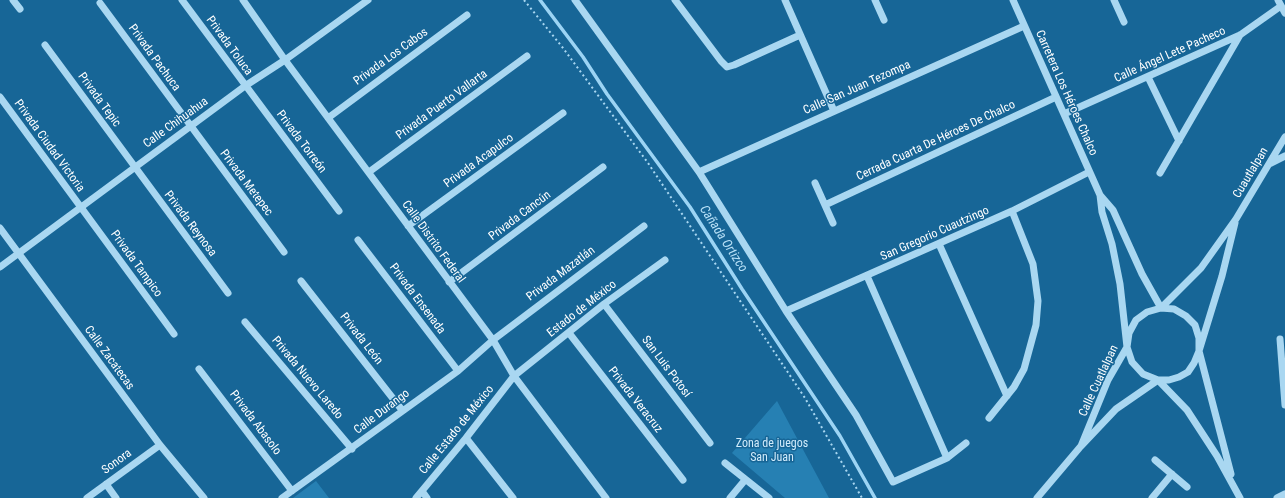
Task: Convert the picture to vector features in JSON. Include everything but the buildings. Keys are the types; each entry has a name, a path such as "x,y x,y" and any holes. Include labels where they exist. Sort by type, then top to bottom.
{"street":[{"path":"13,0 20,9"},
{"name":"Privada Toluca","path":"182,0 245,86"},
{"name":"Calle Distrito Federal","path":"243,0 285,60 493,340 514,376 606,498"},
{"name":"Calle Chihuahua","path":"0,267 245,86 285,60 368,0"},
{"path":"575,0 699,172 786,311 856,415 893,482 947,458 966,443"},
{"path":"785,0 834,111"},
{"path":"875,0 884,20"},
{"name":"Carretera Los Héroes Chalco","path":"1013,0 1089,172 1100,195 1112,210 1142,274 1161,308 1174,310 1186,316 1194,326 1199,338 1199,351 1218,430 1234,486"},
{"path":"679,1 721,61 727,67 734,66 800,35"},
{"path":"1117,1 1124,22"},
{"name":"Privada Pachuca","path":"100,3 190,127"},
{"path":"1279,3 1285,13"},
{"name":"Calle Ángel Lete Pacheco","path":"1064,114 1240,35 1279,3"},
{"name":"Privada Los Cabos","path":"328,118 467,15"},
{"name":"Calle San Juan Tezompa","path":"699,172 1024,26"},
{"path":"1160,174 1240,35"},
{"name":"Privada Tepic","path":"45,45 135,167"},
{"name":"Privada Puerto Vallarta","path":"369,172 527,56"},
{"path":"1148,77 1179,141"},
{"name":"Privada Torreón","path":"245,86 339,211"},
{"name":"Privada Ciudad Victoria","path":"0,97 81,207"},
{"name":"Cerrada Cuarta De Héroes De Chalco","path":"825,205 1056,97"},
{"name":"Privada Acapulco","path":"408,226 563,113"},
{"name":"Privada Metepec","path":"190,127 284,252"},
{"name":"Cuautlalpan","path":"1236,219 1285,137"},
{"path":"1271,162 1285,156"},
{"name":"Privada Reynosa","path":"135,167 228,293"},
{"name":"Privada Cancún","path":"449,282 604,167"},
{"name":"San Gregorio Cuautzingo","path":"786,311 1012,211 1089,172"},
{"path":"815,183 833,223"},
{"name":"Carretera Los Héroes Chalco","path":"1100,195 1102,212 1112,244 1120,284 1127,347 1132,362 1143,374 1158,380 1174,395 1196,422 1240,498"},
{"name":"Privada Tampico","path":"81,207 174,334"},
{"path":"989,418 1007,396 1024,369 1031,349 1036,325 1038,301 1033,264 1012,211"},
{"path":"1199,351 1222,276 1236,219"},
{"name":"Calle Cuatlalpan","path":"1081,446 1108,380 1127,347 1129,332 1136,320 1147,312 1161,308 1190,280 1236,219"},
{"name":"Privada Mazatlán","path":"493,340 644,226"},
{"name":"Calle Zacatecas","path":"0,228 160,445 204,498"},
{"name":"Privada Ensenada","path":"358,240 458,371"},
{"path":"939,244 1007,396"},
{"name":"Estado de México","path":"514,376 604,304 665,260"},
{"path":"866,276 947,458"},
{"name":"Privada León","path":"302,281 402,410"},
{"name":"San Luis Potosí","path":"604,304 710,443"},
{"name":"Privada Nuevo Laredo","path":"245,322 352,449"},
{"name":"Privada Veracruz","path":"569,333 683,480"},
{"path":"1280,339 1283,362 1285,405"},
{"name":"Calle Durango","path":"282,498 352,449 402,410 458,371 493,340"},
{"name":"Carretera Los Héroes Chalco","path":"1194,364 1199,351"},
{"name":"Calle Cuatlalpan","path":"1081,446 1116,409 1158,380 1169,380 1179,377 1188,372 1194,364"},
{"name":"Privada Abasolo","path":"199,369 292,491"},
{"name":"Calle Estado de México","path":"416,498 466,438 514,376"},
{"path":"466,438 513,498"},
{"name":"Sonora","path":"87,498 160,445"},
{"path":"1037,498 1081,446"},
{"path":"1154,460 1187,487"},
{"path":"725,463 769,498"},
{"path":"1152,498 1172,474"},
{"path":"730,498 745,480"},
{"path":"106,484 116,498"},
{"path":"422,491 427,498"},
{"path":"1277,498 1285,494"}],"path":[{"path":"524,0 563,48 648,163 805,398 862,498"}],"green space":[{"name":"Zona de juegos San Juan","path":"777,401 829,498 785,498 732,453"},
{"path":"316,481 329,498 293,498"}],"waterway":[{"name":"Cañada Ortizco","path":"540,0 583,57 607,94 690,207 742,289 840,436 875,498"}]}
